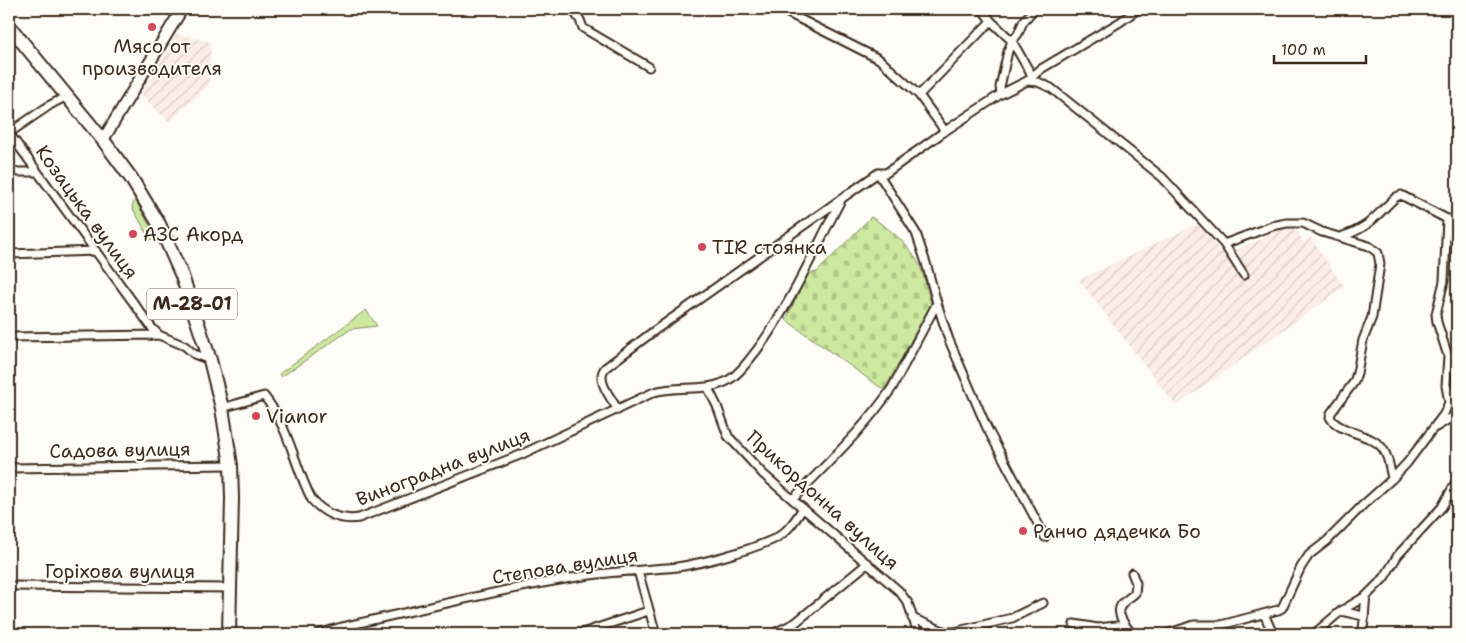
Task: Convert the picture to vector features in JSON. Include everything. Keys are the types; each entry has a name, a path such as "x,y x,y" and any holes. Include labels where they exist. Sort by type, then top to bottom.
{"highway":[{"name":"М-28-01","path":"9,26 103,140 131,178 159,224 182,276 210,360 222,408 231,465 230,634"}],"street":[{"path":"103,140 182,9"},
{"path":"572,9 583,28 649,67"},
{"path":"780,9 879,59 919,96 945,131"},
{"path":"982,9 991,21 1012,41 1030,78 1051,88 1162,177 1224,244 1244,275"},
{"path":"1001,94 1000,87 1012,41 1034,9"},
{"path":"618,410 602,381 602,371 605,368 654,331 878,173 886,173 1001,94 1030,78 1138,9"},
{"path":"919,96 991,21"},
{"path":"9,133 50,105 67,96"},
{"name":"Козацька вулиця","path":"9,133 159,335"},
{"path":"9,172 37,172"},
{"path":"878,173 916,233 949,340 988,428 1045,537"},
{"path":"1340,237 1355,233 1366,227 1396,197 1401,195 1447,218 1457,219"},
{"path":"708,388 726,382 747,364 776,324 792,297 841,200"},
{"path":"1166,634 1194,625 1222,625 1282,608 1301,567 1309,555 1327,541 1392,479 1407,463 1444,414 1449,402 1446,386 1448,356 1436,314 1444,281 1447,218"},
{"path":"1224,244 1272,226 1302,223 1322,232 1362,243 1378,253 1380,264 1372,317 1363,340 1357,373 1354,382 1330,417 1332,421 1342,427 1378,443 1386,453 1392,479"},
{"path":"9,254 96,251"},
{"path":"793,499 884,401 937,304"},
{"path":"9,337 159,335 185,346 194,354 210,360"},
{"path":"1446,386 1457,399"},
{"name":"Виноградна вулиця","path":"222,408 264,396 285,428 312,500 328,514 348,520 372,514 520,456 663,389 708,388"},
{"name":"Прикордонна вулиця","path":"708,388 728,436 763,474 904,596 918,634"},
{"path":"1431,430 1457,414"},
{"name":"Садова вулиця","path":"9,468 231,465"},
{"path":"1314,634 1341,611 1366,596 1384,578 1398,555 1442,507 1457,480"},
{"name":"Степова вулиця","path":"318,634 471,598 591,575 679,566 703,561 772,540 794,523 803,508"},
{"path":"772,634 795,623 868,563"},
{"path":"638,571 656,634"},
{"path":"1132,573 1136,583 1135,593 1119,609 1125,625 1132,634"},
{"name":"Горіхова вулиця","path":"9,586 231,588"},
{"path":"1362,634 1365,623 1363,616 1366,596"},
{"path":"912,618 946,632 970,631 1012,618 1043,603"},
{"path":"580,634 648,611"},
{"path":"1341,611 1363,616"},
{"path":"1264,614 1273,634"},
{"path":"1074,624 1098,628 1125,625"}],"shaded area":[{"path":"177,34 211,42 209,85 169,122 141,94"},
{"path":"1197,224 1224,255 1267,237 1266,234 1278,230 1289,229 1298,232 1303,242 1311,238 1344,287 1176,406 1079,280"}],"green space":[{"path":"135,199 158,241 150,239 132,207"},
{"path":"871,217 899,238 916,258 922,271 931,304 884,390 786,320 807,274 817,272"},
{"path":"366,310 377,326 351,329 281,377 279,374"}],"place":[{"name":"Мясо от производителя","path":"152,27"},
{"name":"АЗС Акорд","path":"133,234"},
{"name":"TIR стоянка","path":"702,247"},
{"name":"Vianor","path":"256,416"},
{"name":"Ранчо дядечка Бо","path":"1023,531"}]}
